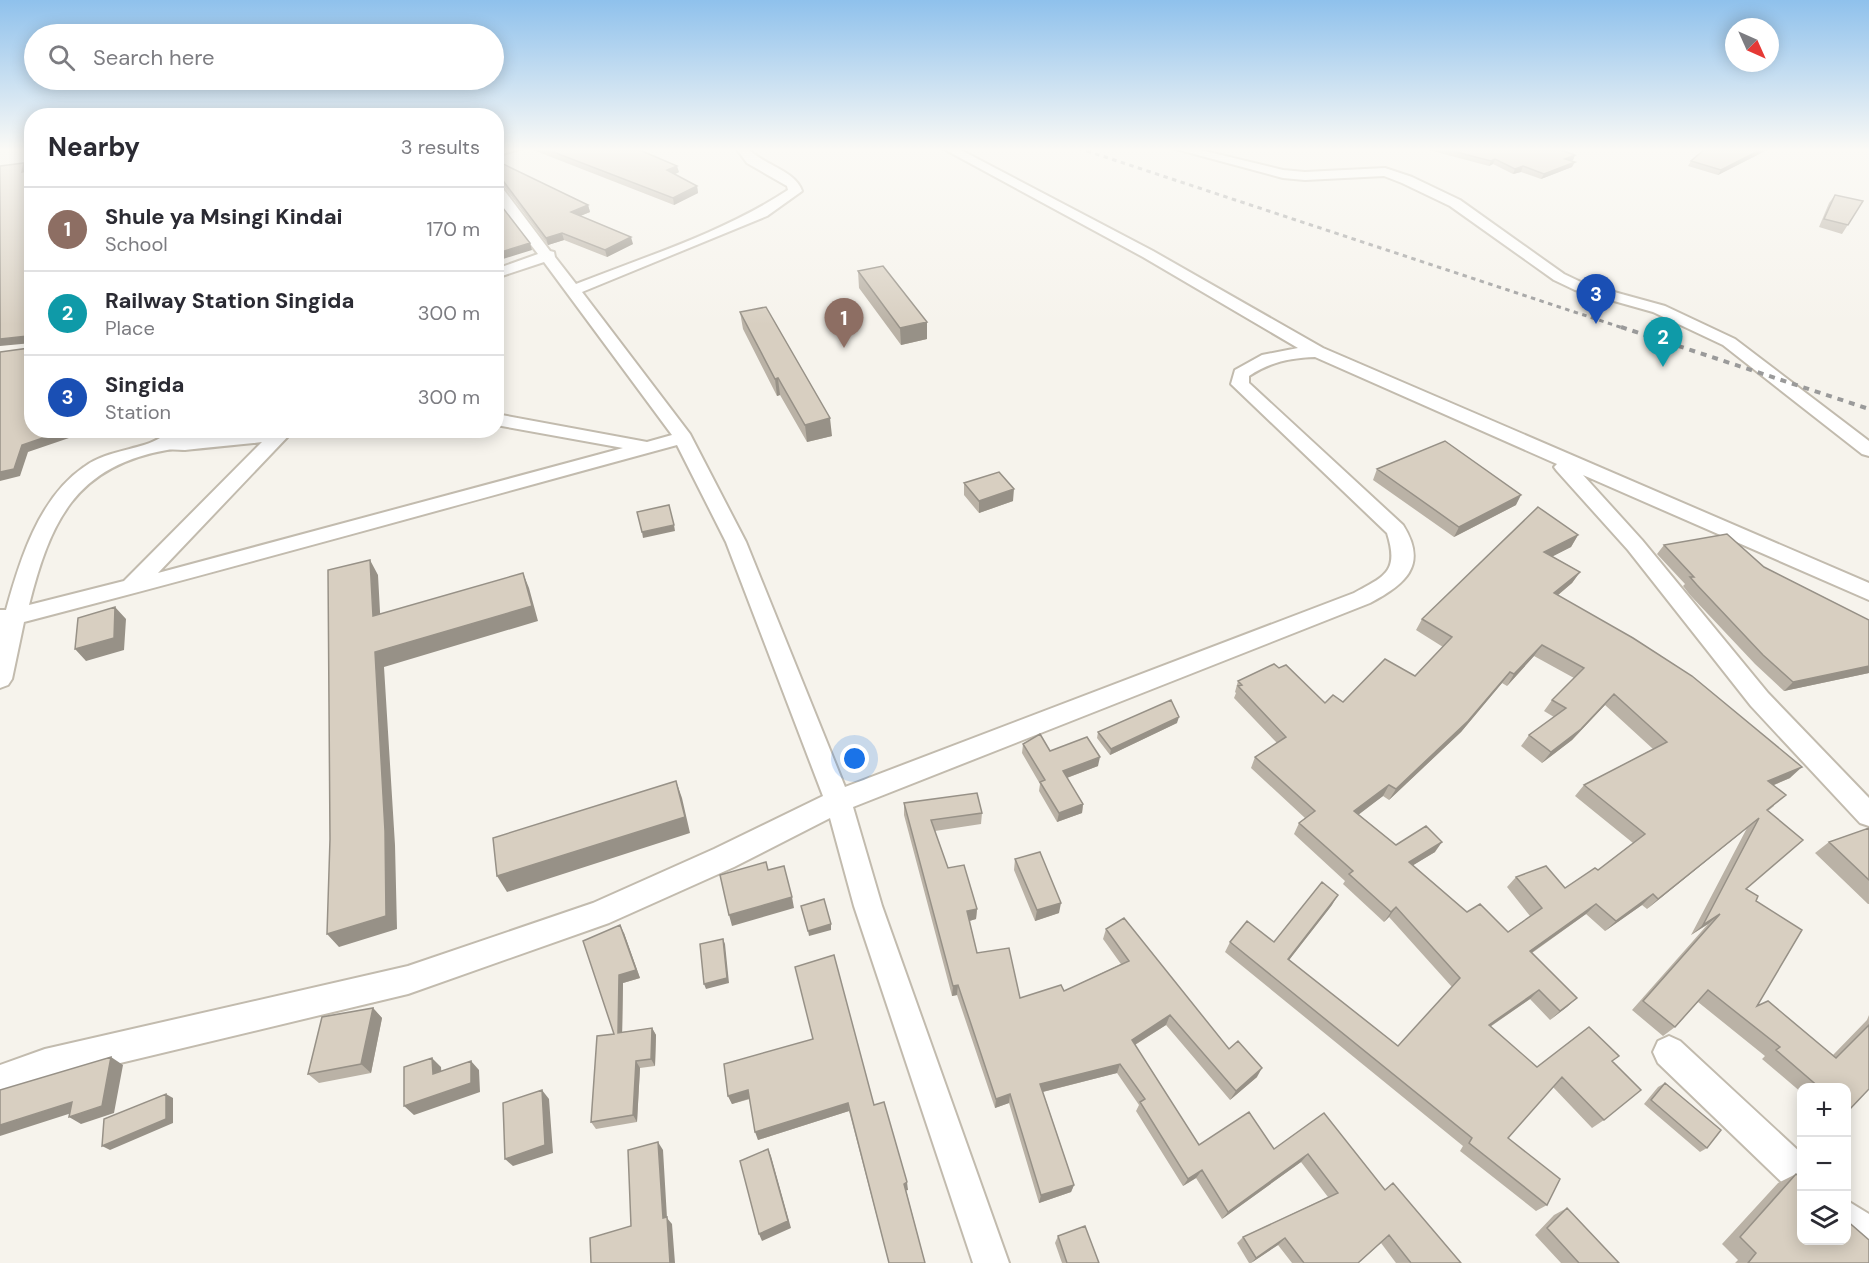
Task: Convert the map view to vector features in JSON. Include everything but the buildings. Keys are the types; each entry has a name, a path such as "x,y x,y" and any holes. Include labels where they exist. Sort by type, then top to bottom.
{"street":[{"path":"510,207 549,255 683,438 736,542 837,801 868,906 991,1263"},
{"path":"574,290 727,229 771,207"},
{"path":"1058,207 1157,260 1317,352 1554,458 1869,592"},
{"path":"1460,207 1558,278 1580,287 1659,309 1729,342 1869,450"},
{"path":"504,271 549,255"},
{"path":"0,1081 45,1065 408,980 599,914 724,858 837,801 1362,598 1392,582 1402,566 1405,552 1396,530 1240,384 1241,374 1262,359 1293,353 1317,352"},
{"path":"504,420 646,446"},
{"path":"0,679 7,617 37,545 74,484 89,471 111,460 156,447 175,438"},
{"path":"156,447 248,438"},
{"path":"132,586 277,438"},
{"path":"7,617 567,471 646,446 683,438"},
{"path":"1554,458 1604,506 1690,615 1797,743 1869,815"},
{"path":"1669,1052 1797,1173"},
{"path":"1851,1221 1869,1236"}],"railway":[{"path":"1256,207 1626,329"},
{"path":"1621,327 1869,409"}],"place":[{"name":"Singida","path":"1596,324"},
{"name":"Shule ya Msingi Kindai","path":"844,348"},
{"name":"Railway Station Singida","path":"1663,367"}]}
